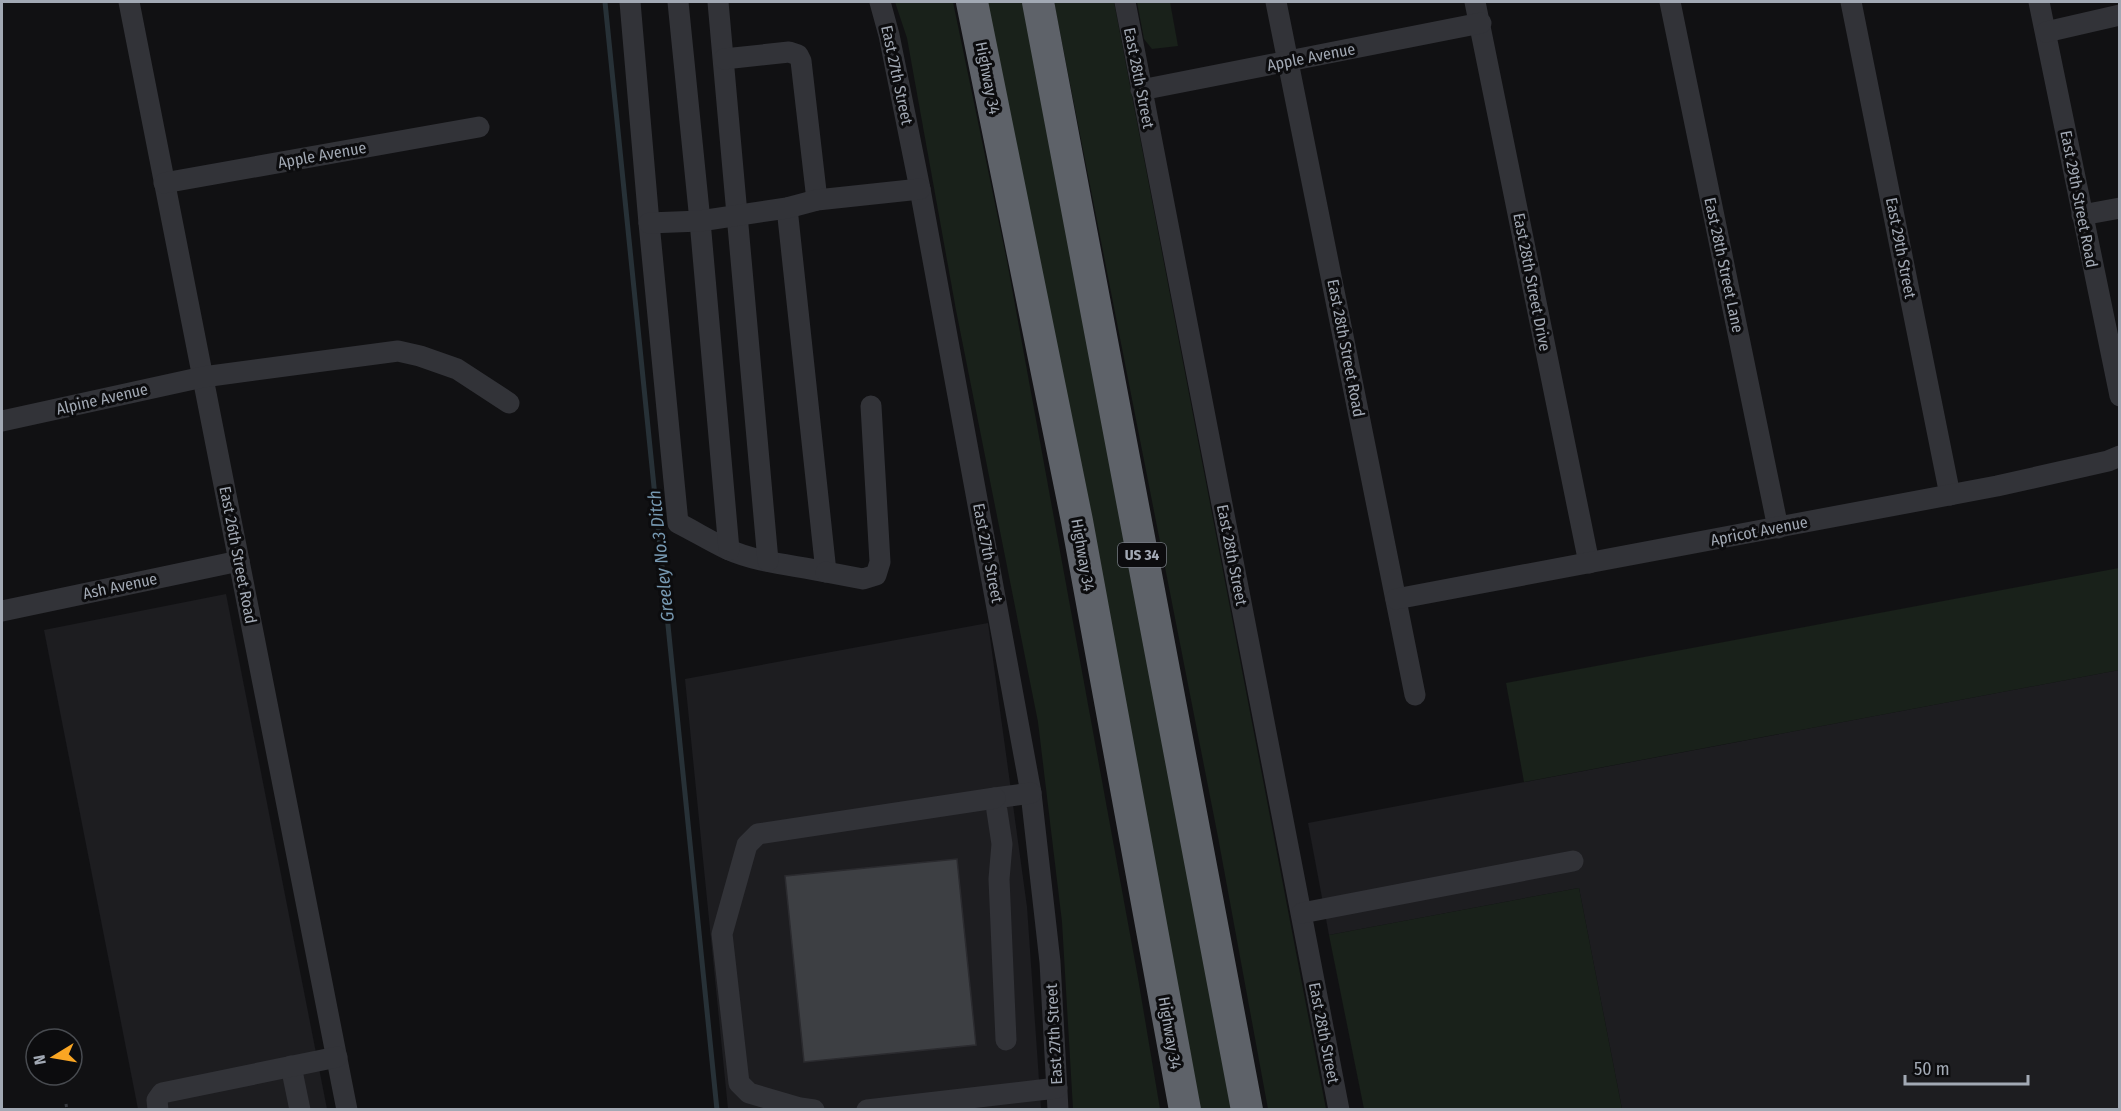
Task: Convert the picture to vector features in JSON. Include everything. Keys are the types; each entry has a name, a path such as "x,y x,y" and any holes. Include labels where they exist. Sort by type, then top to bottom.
{"highway":[{"name":"Highway 34","path":"972,2 1077,521 1181,1100"},
{"name":"US 34","path":"1038,2 1247,1110"}],"street":[{"name":"East 26th Street Road","path":"129,2 347,1110"},
{"path":"630,2 678,523 729,550 768,561 863,579 876,575 880,562 871,406"},
{"path":"678,2 729,550"},
{"path":"718,2 739,215 768,561"},
{"name":"East 27th Street","path":"880,2 889,35 920,189 1031,793 1050,962 1058,1110"},
{"name":"East 28th Street","path":"1125,2 1338,1110"},
{"name":"East 28th Street Road","path":"1276,2 1415,695"},
{"name":"East 28th Street Drive","path":"1475,2 1588,563"},
{"name":"East 28th Street Lane","path":"1670,2 1778,528"},
{"name":"East 29th Street","path":"1851,2 1950,495"},
{"name":"East 29th Street Road","path":"2039,2 2120,396"},
{"path":"2046,32 2120,15"},
{"name":"Apple Avenue","path":"1141,90 1480,23"},
{"path":"724,59 783,53 798,55 801,61 817,200"},
{"name":"Apple Avenue","path":"164,183 479,127"},
{"path":"649,223 700,221 787,208 817,200 920,189"},
{"path":"787,208 826,572"},
{"path":"2082,215 2120,208"},
{"name":"Alpine Avenue","path":"2,417 202,377 398,351 457,369 508,403"},
{"name":"Apricot Avenue","path":"1396,599 1950,495 2108,461 2120,456"},
{"name":"Ash Avenue","path":"2,611 239,561"},
{"path":"814,1110 800,1108 749,1092 739,1083 722,934 747,845 758,834 1031,793"},
{"path":"995,798 1002,844 999,879 1006,1040"},
{"path":"1302,914 1573,861"},
{"path":"158,1110 157,1100 162,1093 337,1057"},
{"path":"291,1066 300,1110"},
{"path":"867,1110 989,1102 1057,1088"}],"path":[{"path":"66,1104 68,1110"}],"shaded area":[{"path":"895,2 953,2 1007,261 1160,1109 1073,1109 1062,922 1038,722 956,310 907,38"},
{"path":"984,2 1025,2 1233,1109 1194,1109"},
{"path":"1054,2 1114,2 1326,1109 1268,1109 1218,837"},
{"path":"1137,2 1170,2 1178,46 1152,49 1144,39"},
{"path":"2119,568 2119,670 1524,782 1506,683"},
{"path":"226,594 327,1109 138,1109 44,630"},
{"path":"988,623 1027,907 1041,1109 728,1109 685,679"},
{"path":"2119,670 2119,1109 1622,1109 1579,888 1329,935 1308,823"},
{"path":"1579,888 1622,1109 1364,1109 1329,935"}],"building":[{"path":"957,859 976,1045 804,1062 785,876"}],"waterway":[{"name":"Greeley No.3 Ditch","path":"605,2 717,1110"}]}
